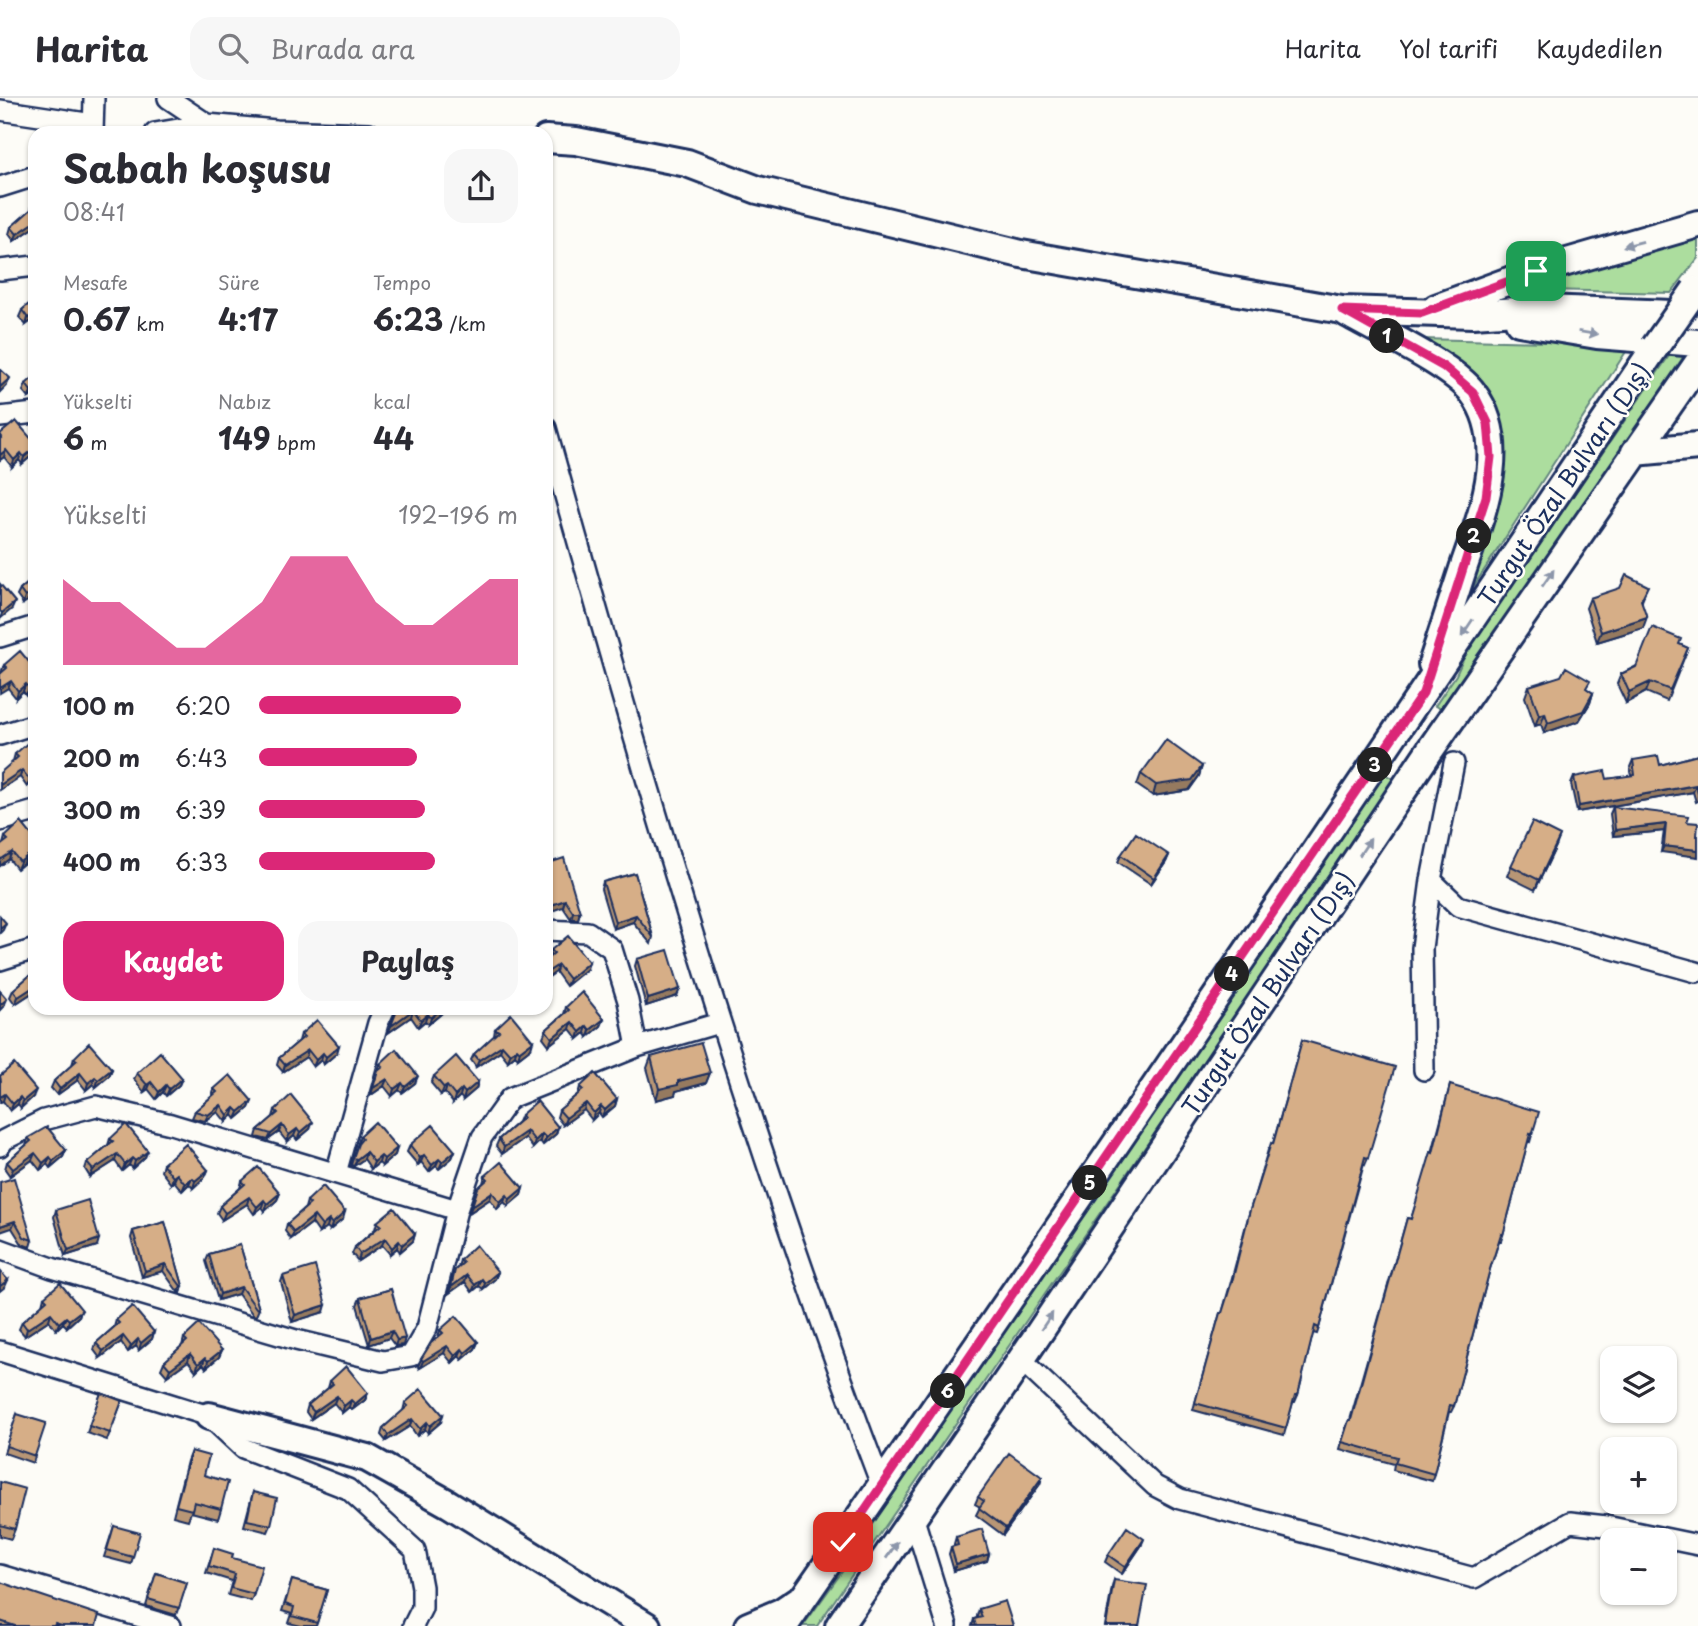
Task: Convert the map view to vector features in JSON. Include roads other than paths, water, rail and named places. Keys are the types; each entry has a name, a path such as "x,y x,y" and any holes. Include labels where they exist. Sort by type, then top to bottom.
{"main road":[{"path":"553,139 576,141 687,163 758,190 1021,254 1342,310 1472,314 1697,297"},
{"path":"1422,313 1536,271 1698,225"},
{"name":"Turgut Özal Bulvarı (Dış)","path":"784,1626 882,1487 1423,693 1655,347 1697,297"},
{"path":"1342,310 1444,367 1473,392 1488,423 1491,457 1486,497 1423,693"},
{"path":"1472,314 1597,335 1698,343"},
{"path":"1695,367 1698,398"},
{"name":"Turgut Özal Bulvarı (Dış)","path":"839,1626 914,1519 1430,750 1695,367"},
{"path":"1635,452 1698,446"},
{"path":"209,1416 367,1458 449,1503 647,1625"},
{"path":"748,1626 781,1612 804,1598"}],"street":[{"path":"93,126 94,98"},
{"path":"168,98 207,124"},
{"path":"0,110 83,126"},
{"path":"195,126 230,126"},
{"path":"0,187 28,178"},
{"path":"0,270 28,267"},
{"path":"0,416 28,414"},
{"path":"553,453 615,677 719,1023 845,1389 882,1487"},
{"path":"0,637 28,627"},
{"path":"0,735 28,726"},
{"path":"1424,1070 1422,948 1431,880 1454,763"},
{"path":"0,821 28,813"},
{"path":"1431,880 1458,906 1696,972"},
{"path":"553,930 588,932 612,948 628,1001 637,1047"},
{"path":"0,960 28,951"},
{"path":"336,1173 382,1015"},
{"path":"0,1249 52,1268 283,1336 383,1362 411,1356 427,1328 457,1210 482,1137 510,1098 637,1047 719,1023"},
{"path":"0,1146 4,1140 44,1120 96,1107 171,1124 457,1210"},
{"path":"0,1351 209,1416 243,1448 348,1489 415,1550 422,1587 422,1608 413,1626"},
{"path":"1021,1360 1156,1486 1193,1503 1474,1578 1570,1522 1606,1526 1698,1545"},
{"path":"914,1519 947,1626"},
{"path":"0,1574 171,1626"}]}
